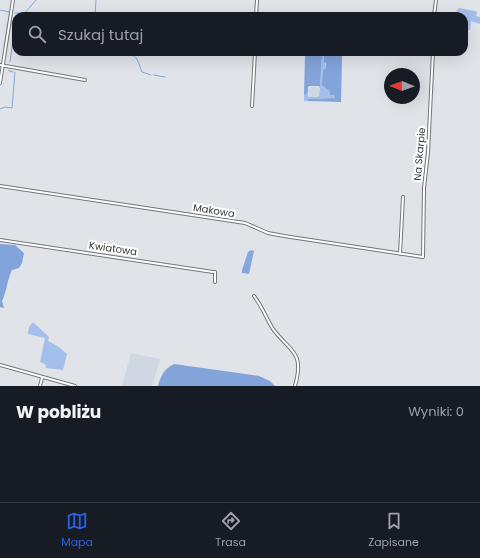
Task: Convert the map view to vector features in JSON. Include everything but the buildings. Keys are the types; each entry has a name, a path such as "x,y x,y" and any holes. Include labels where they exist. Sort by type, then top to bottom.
{"street":[{"path":"0,83 1,65 13,0"},
{"path":"256,12 257,0"},
{"path":"434,12 436,0"},
{"path":"252,106 255,56"},
{"name":"Na Skarpie","path":"423,257 424,188 428,152 433,56"},
{"path":"1,65 85,80"},
{"name":"Makowa","path":"0,186 245,223 268,233 423,257"},
{"path":"400,254 403,197"},
{"name":"Kwiatowa","path":"0,240 215,272 215,282"},
{"path":"254,296 272,328 292,349 295,355 299,367 295,386"},
{"path":"0,365 75,386"},
{"path":"40,386 42,378"}],"shaded area":[{"path":"459,8 477,12 476,16 480,17 480,24 471,21 470,30 468,30 468,12 456,12"},
{"path":"305,56 322,56 320,86 308,87 308,91 305,95"},
{"path":"322,56 324,56 326,68 323,70 323,78 325,84 335,98 308,99 308,101 304,101 304,94 308,91 309,97 319,96 320,88 318,86 320,86"},
{"path":"324,56 342,56 341,102 308,101 308,99 335,98 334,95 330,95 330,91 322,85 323,70 326,68 326,63 324,62"},
{"path":"312,86 316,86 320,92 316,98 312,98 308,94 308,90"},
{"path":"0,244 15,245 24,253 22,263 19,268 12,270 10,274 2,301 4,308 0,307"},
{"path":"251,250 254,251 249,274 242,273 248,252"},
{"path":"33,322 49,337 48,341 59,347 67,354 63,370 46,368 45,364 40,362 45,338 28,334 29,327"},
{"path":"131,353 160,359 152,386 122,386"},
{"path":"174,364 259,376 270,381 275,386 158,386 163,373"}],"waterway":[{"path":"26,12 36,0"},
{"path":"95,12 96,0"},
{"path":"0,10 10,12"},
{"path":"10,62 12,48"},
{"path":"134,56 137,59 142,72 151,75"},
{"path":"9,70 13,72"},
{"path":"0,109 5,107 12,108 15,72"},
{"path":"154,75 165,77"}]}
